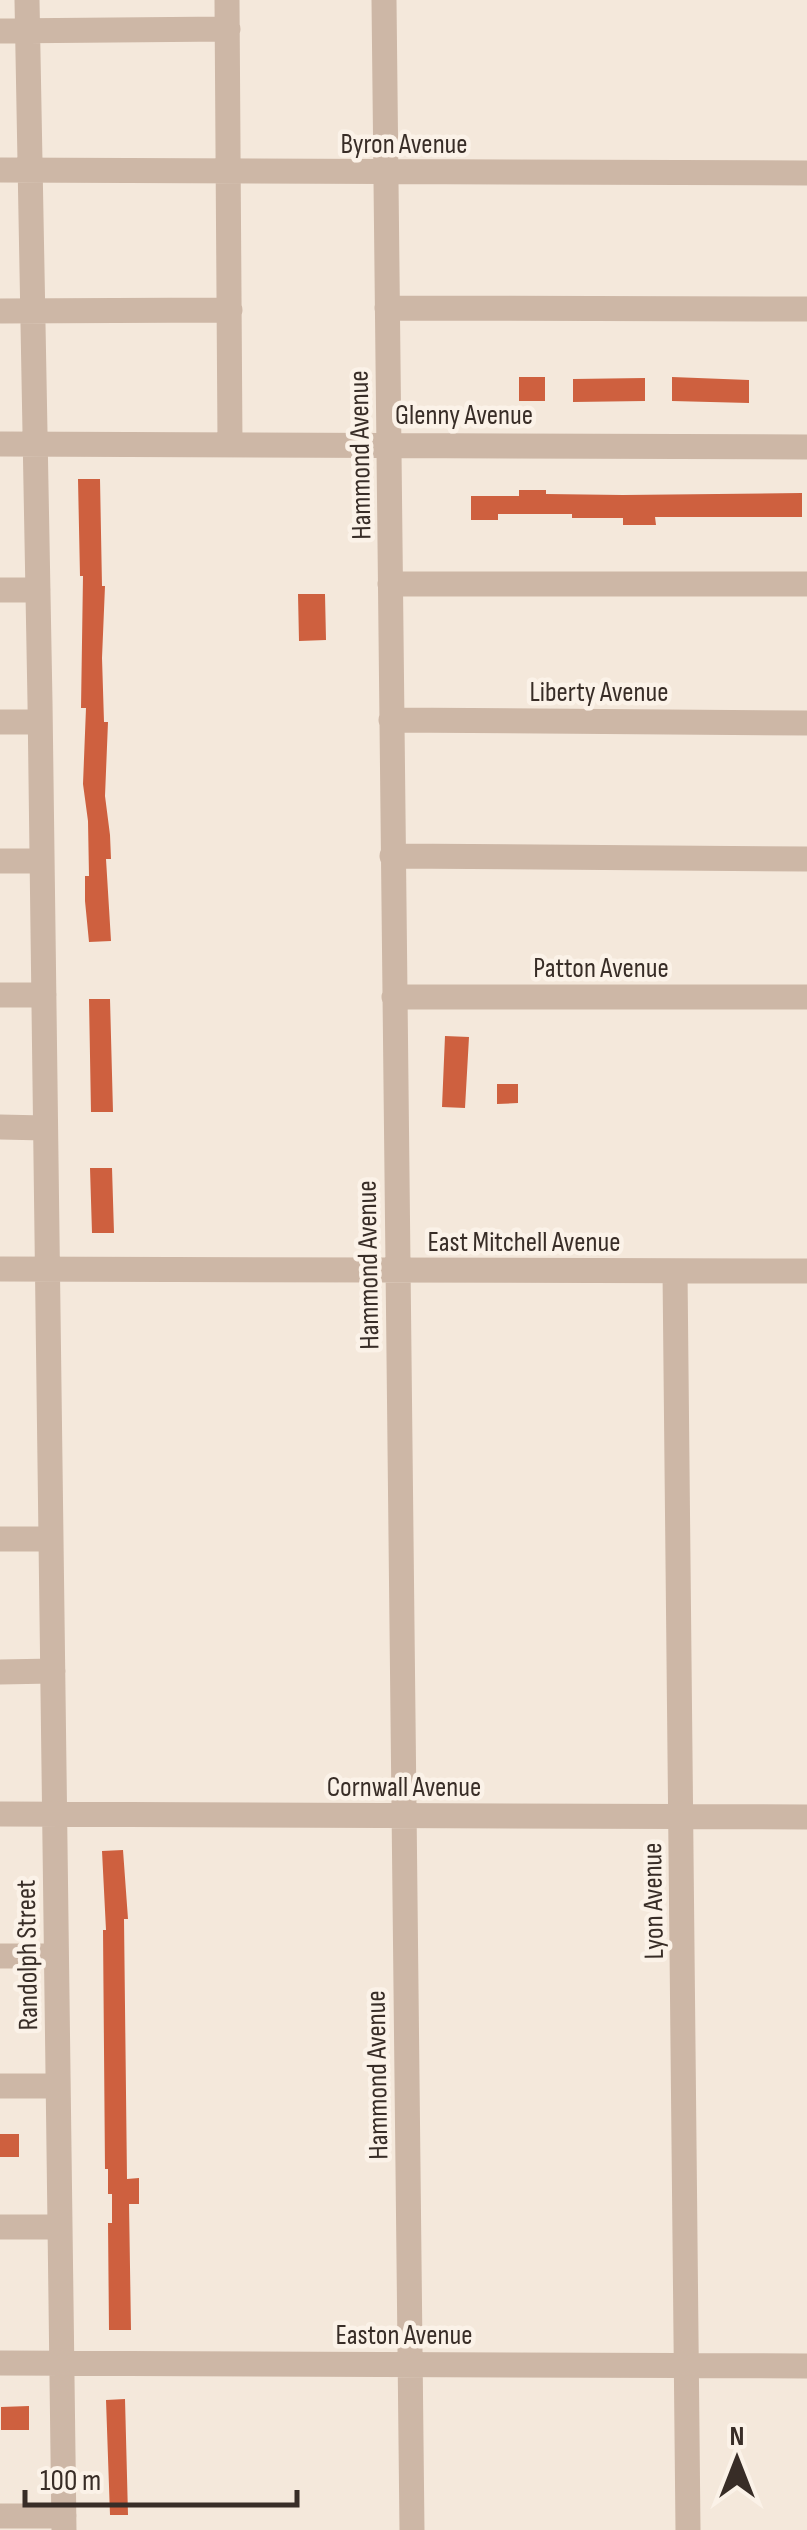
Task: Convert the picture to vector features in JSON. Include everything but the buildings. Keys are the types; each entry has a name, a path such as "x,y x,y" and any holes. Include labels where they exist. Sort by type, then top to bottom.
{"street":[{"name":"Randolph Street","path":"27,0 64,2523"},
{"path":"227,0 230,443"},
{"name":"Hammond Avenue","path":"384,0 412,2530"},
{"path":"0,31 228,29"},
{"name":"Byron Avenue","path":"0,170 807,173"},
{"path":"387,308 807,309"},
{"path":"0,311 230,310"},
{"name":"Glenny Avenue","path":"0,444 807,447"},
{"path":"390,584 807,584"},
{"path":"0,590 38,590"},
{"name":"Liberty Avenue","path":"391,720 807,723"},
{"path":"0,722 40,722"},
{"path":"392,856 807,859"},
{"path":"0,861 42,861"},
{"path":"0,995 44,995"},
{"name":"Patton Avenue","path":"394,997 807,997"},
{"path":"0,1128 46,1128"},
{"name":"East Mitchell Avenue","path":"0,1270 807,1271"},
{"name":"Lyon Avenue","path":"676,1271 688,2530"},
{"path":"0,1539 51,1539"},
{"path":"0,1672 52,1671"},
{"name":"Cornwall Avenue","path":"0,1814 807,1817"},
{"path":"0,1956 56,1956"},
{"path":"0,2086 58,2086"},
{"path":"0,2227 60,2228"},
{"name":"Easton Avenue","path":"0,2363 807,2366"},
{"path":"0,2516 64,2523"}]}
